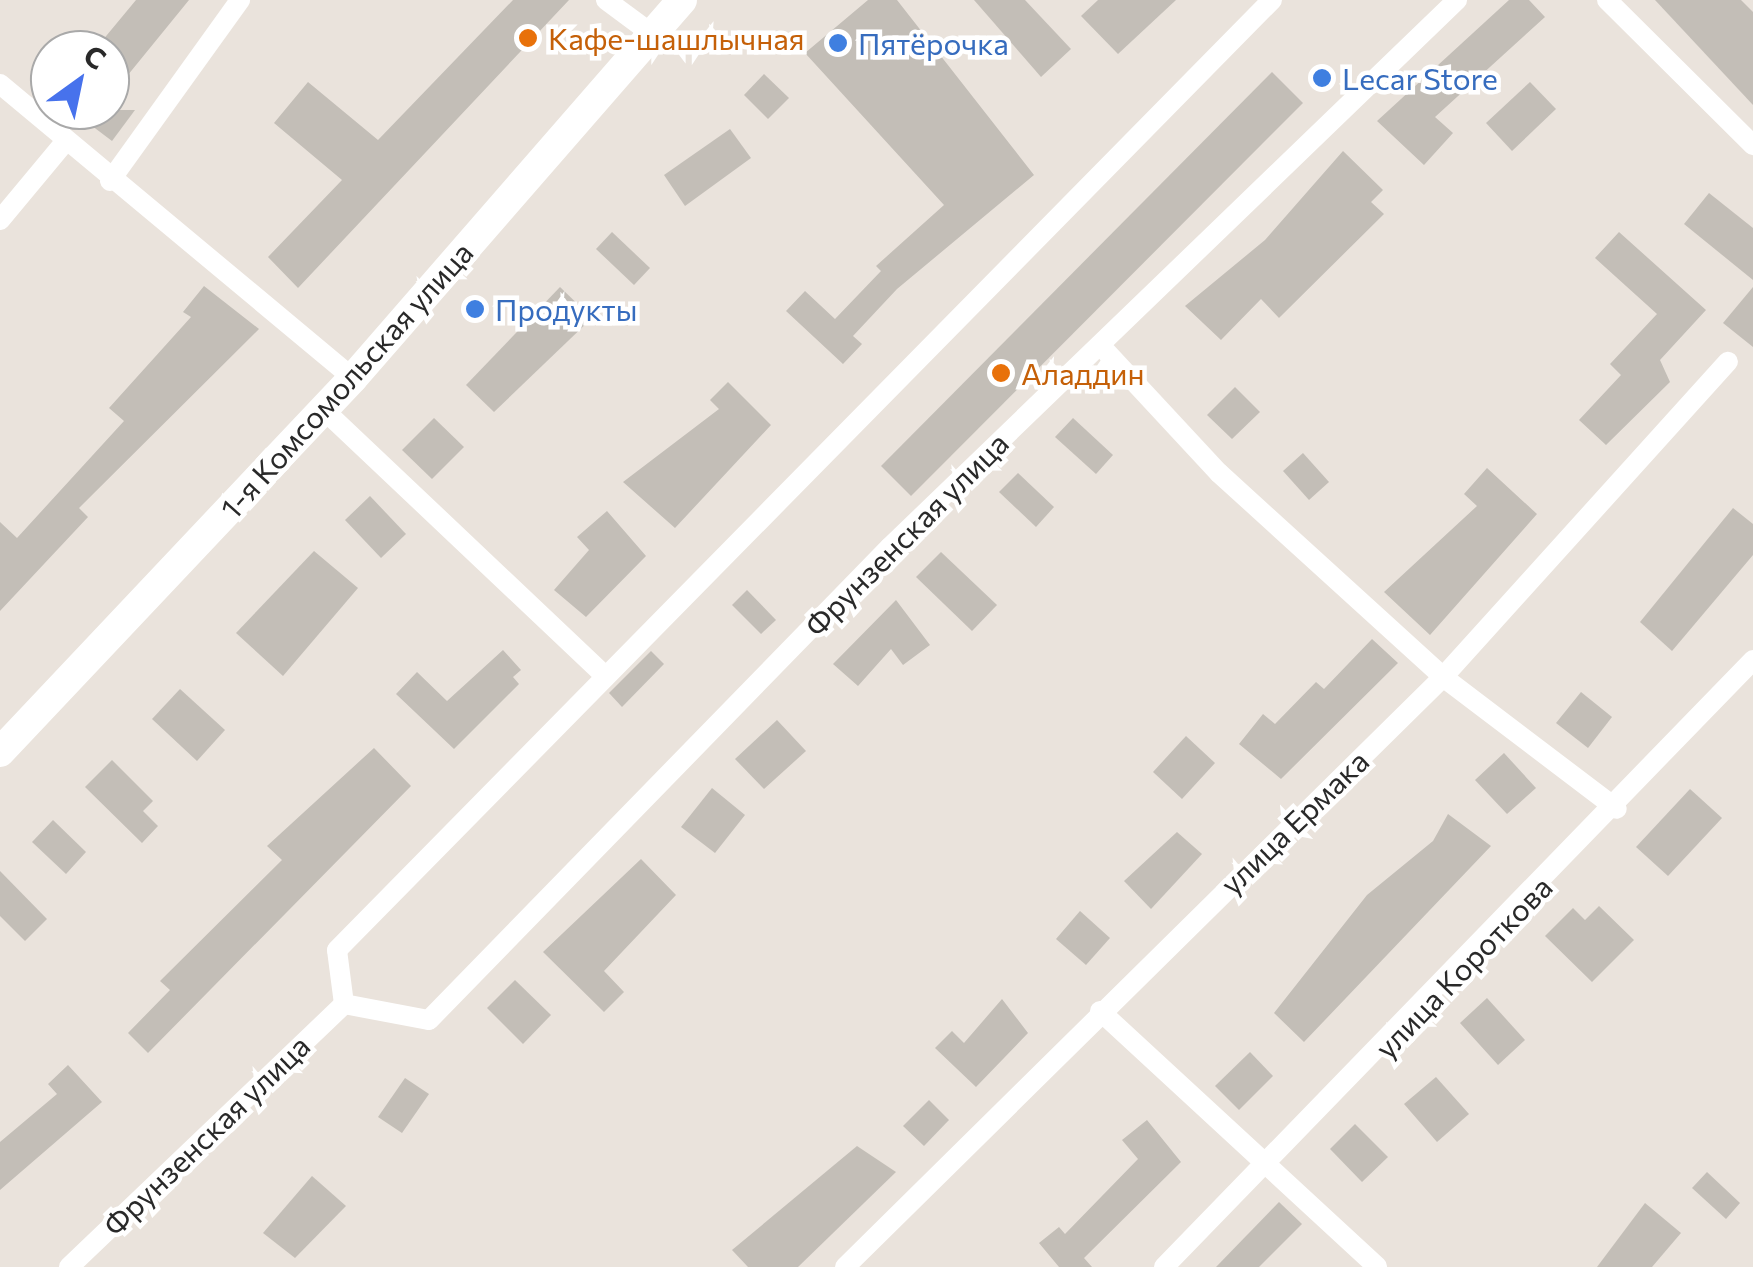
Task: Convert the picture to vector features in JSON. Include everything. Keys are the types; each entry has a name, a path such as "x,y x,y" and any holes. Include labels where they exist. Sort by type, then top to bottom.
{"main road":[{"name":"1-я Комсомольская улица","path":"0,752 324,410 682,0"}],"street":[{"path":"110,181 240,0"},
{"path":"606,0 652,34"},
{"path":"344,1004 337,950 602,673 1272,0"},
{"name":"Фрунзенская улица","path":"68,1267 344,1004 429,1020 1100,345 1458,0"},
{"path":"1606,0 1753,145"},
{"path":"0,84 110,181 353,378"},
{"path":"0,220 65,142"},
{"path":"1100,345 1219,473 1443,677 1617,808"},
{"name":"улица Ермака","path":"845,1267 1100,1011 1443,677 1728,362"},
{"path":"324,410 602,673"},
{"name":"улица Короткова","path":"1164,1267 1270,1165 1617,808 1753,660"},
{"path":"1100,1011 1378,1267"}],"building":[{"path":"136,0 189,0 130,72 130,30 111,30"},
{"path":"513,0 569,0 298,288 268,257 342,180 274,123 308,82 378,140"},
{"path":"868,0 897,0 1034,175 897,289 853,336 862,344 843,364 786,311 805,291 835,319 881,271 876,266 944,205 805,53"},
{"path":"974,0 1025,0 1071,49 1041,77"},
{"path":"1098,0 1176,0 1118,54 1081,16"},
{"path":"1509,0 1529,0 1545,17 1435,117 1453,133 1424,165 1377,121"},
{"path":"1655,0 1741,0 1753,12 1753,105"},
{"path":"1272,72 1303,103 911,496 881,466"},
{"path":"764,74 789,98 768,119 744,95"},
{"path":"1530,82 1556,109 1512,151 1486,123"},
{"path":"730,129 751,158 685,206 664,175"},
{"path":"97,130 120,130 112,141"},
{"path":"1343,151 1383,190 1371,202 1384,214 1279,318 1261,299 1221,340 1185,306 1265,240"},
{"path":"1709,193 1753,228 1753,280 1684,224"},
{"path":"612,232 650,268 634,285 596,249"},
{"path":"1619,232 1706,310 1660,360 1670,382 1606,445 1579,420 1621,375 1610,364 1657,314 1595,258"},
{"path":"204,286 259,329 79,508 88,517 0,611 0,522 17,538 124,421 109,408 191,317 183,312"},
{"path":"560,287 592,318 494,412 466,385"},
{"path":"1753,287 1753,347 1723,323"},
{"path":"728,382 771,425 675,528 623,482 719,409 710,400"},
{"path":"1235,387 1260,412 1232,439 1207,415"},
{"path":"434,418 464,447 432,479 402,450"},
{"path":"1073,418 1113,455 1096,474 1055,437"},
{"path":"1303,453 1329,482 1309,500 1283,471"},
{"path":"1487,468 1537,514 1430,635 1384,592 1477,506 1464,494"},
{"path":"1018,473 1054,507 1036,527 999,492"},
{"path":"370,496 406,534 381,558 345,520"},
{"path":"1733,508 1753,524 1753,555 1672,651 1640,622"},
{"path":"607,511 646,556 586,617 554,590 589,550 577,537"},
{"path":"314,551 358,588 283,676 236,633"},
{"path":"941,552 997,605 972,631 916,577"},
{"path":"747,590 776,620 761,634 732,605"},
{"path":"896,600 930,645 903,665 891,649 858,686 833,664"},
{"path":"1372,639 1398,663 1281,779 1239,744 1263,714 1275,724 1316,682 1324,689"},
{"path":"503,650 521,670 513,677 519,684 454,749 396,694 417,672 447,701"},
{"path":"651,651 664,664 622,707 609,693"},
{"path":"180,689 225,730 197,761 152,719"},
{"path":"1581,692 1612,717 1588,748 1556,723"},
{"path":"777,720 806,751 764,789 735,759"},
{"path":"1186,736 1215,763 1182,799 1153,772"},
{"path":"374,748 411,786 148,1053 128,1033 170,990 160,981 282,860 267,846"},
{"path":"1504,753 1536,788 1507,814 1475,780"},
{"path":"112,760 153,801 143,811 158,826 142,843 85,787"},
{"path":"712,788 745,815 715,853 681,827"},
{"path":"1690,789 1722,818 1668,876 1636,847"},
{"path":"1448,814 1491,846 1304,1042 1274,1013 1367,895 1433,841"},
{"path":"53,820 86,852 66,874 32,842"},
{"path":"1177,832 1202,854 1151,909 1124,881"},
{"path":"641,859 676,895 604,971 624,992 604,1012 543,952"},
{"path":"0,871 47,919 25,941 0,916"},
{"path":"1599,906 1634,940 1592,982 1545,936 1573,908 1585,920"},
{"path":"1080,911 1110,938 1086,965 1056,939"},
{"path":"515,980 551,1015 523,1044 487,1008"},
{"path":"1487,998 1525,1040 1498,1065 1460,1023"},
{"path":"1002,999 1028,1033 976,1087 935,1048 952,1031 964,1043"},
{"path":"1250,1052 1273,1076 1239,1110 1215,1086"},
{"path":"68,1065 102,1102 0,1190 0,1142 57,1094 48,1084"},
{"path":"1436,1077 1469,1114 1437,1142 1404,1104"},
{"path":"405,1078 429,1094 402,1133 378,1117"},
{"path":"929,1100 949,1120 924,1146 903,1126"},
{"path":"1147,1120 1181,1162 1084,1258 1092,1267 1059,1267 1039,1243 1059,1227 1065,1234 1138,1159 1122,1140"},
{"path":"1355,1124 1388,1157 1362,1182 1330,1149"},
{"path":"857,1146 896,1172 798,1267 748,1267 732,1250"},
{"path":"1707,1172 1740,1203 1726,1219 1692,1188"},
{"path":"312,1176 346,1206 295,1258 263,1233"},
{"path":"1279,1202 1302,1224 1259,1267 1216,1267"},
{"path":"1645,1203 1681,1233 1652,1267 1597,1267"}],"place":[{"name":"Кафе-шашлычная","path":"528,38"},
{"name":"Пятёрочка","path":"838,43"},
{"name":"Lecar Store","path":"1322,78"},
{"name":"Продукты","path":"475,309"},
{"name":"Аладдин","path":"1001,373"}]}
